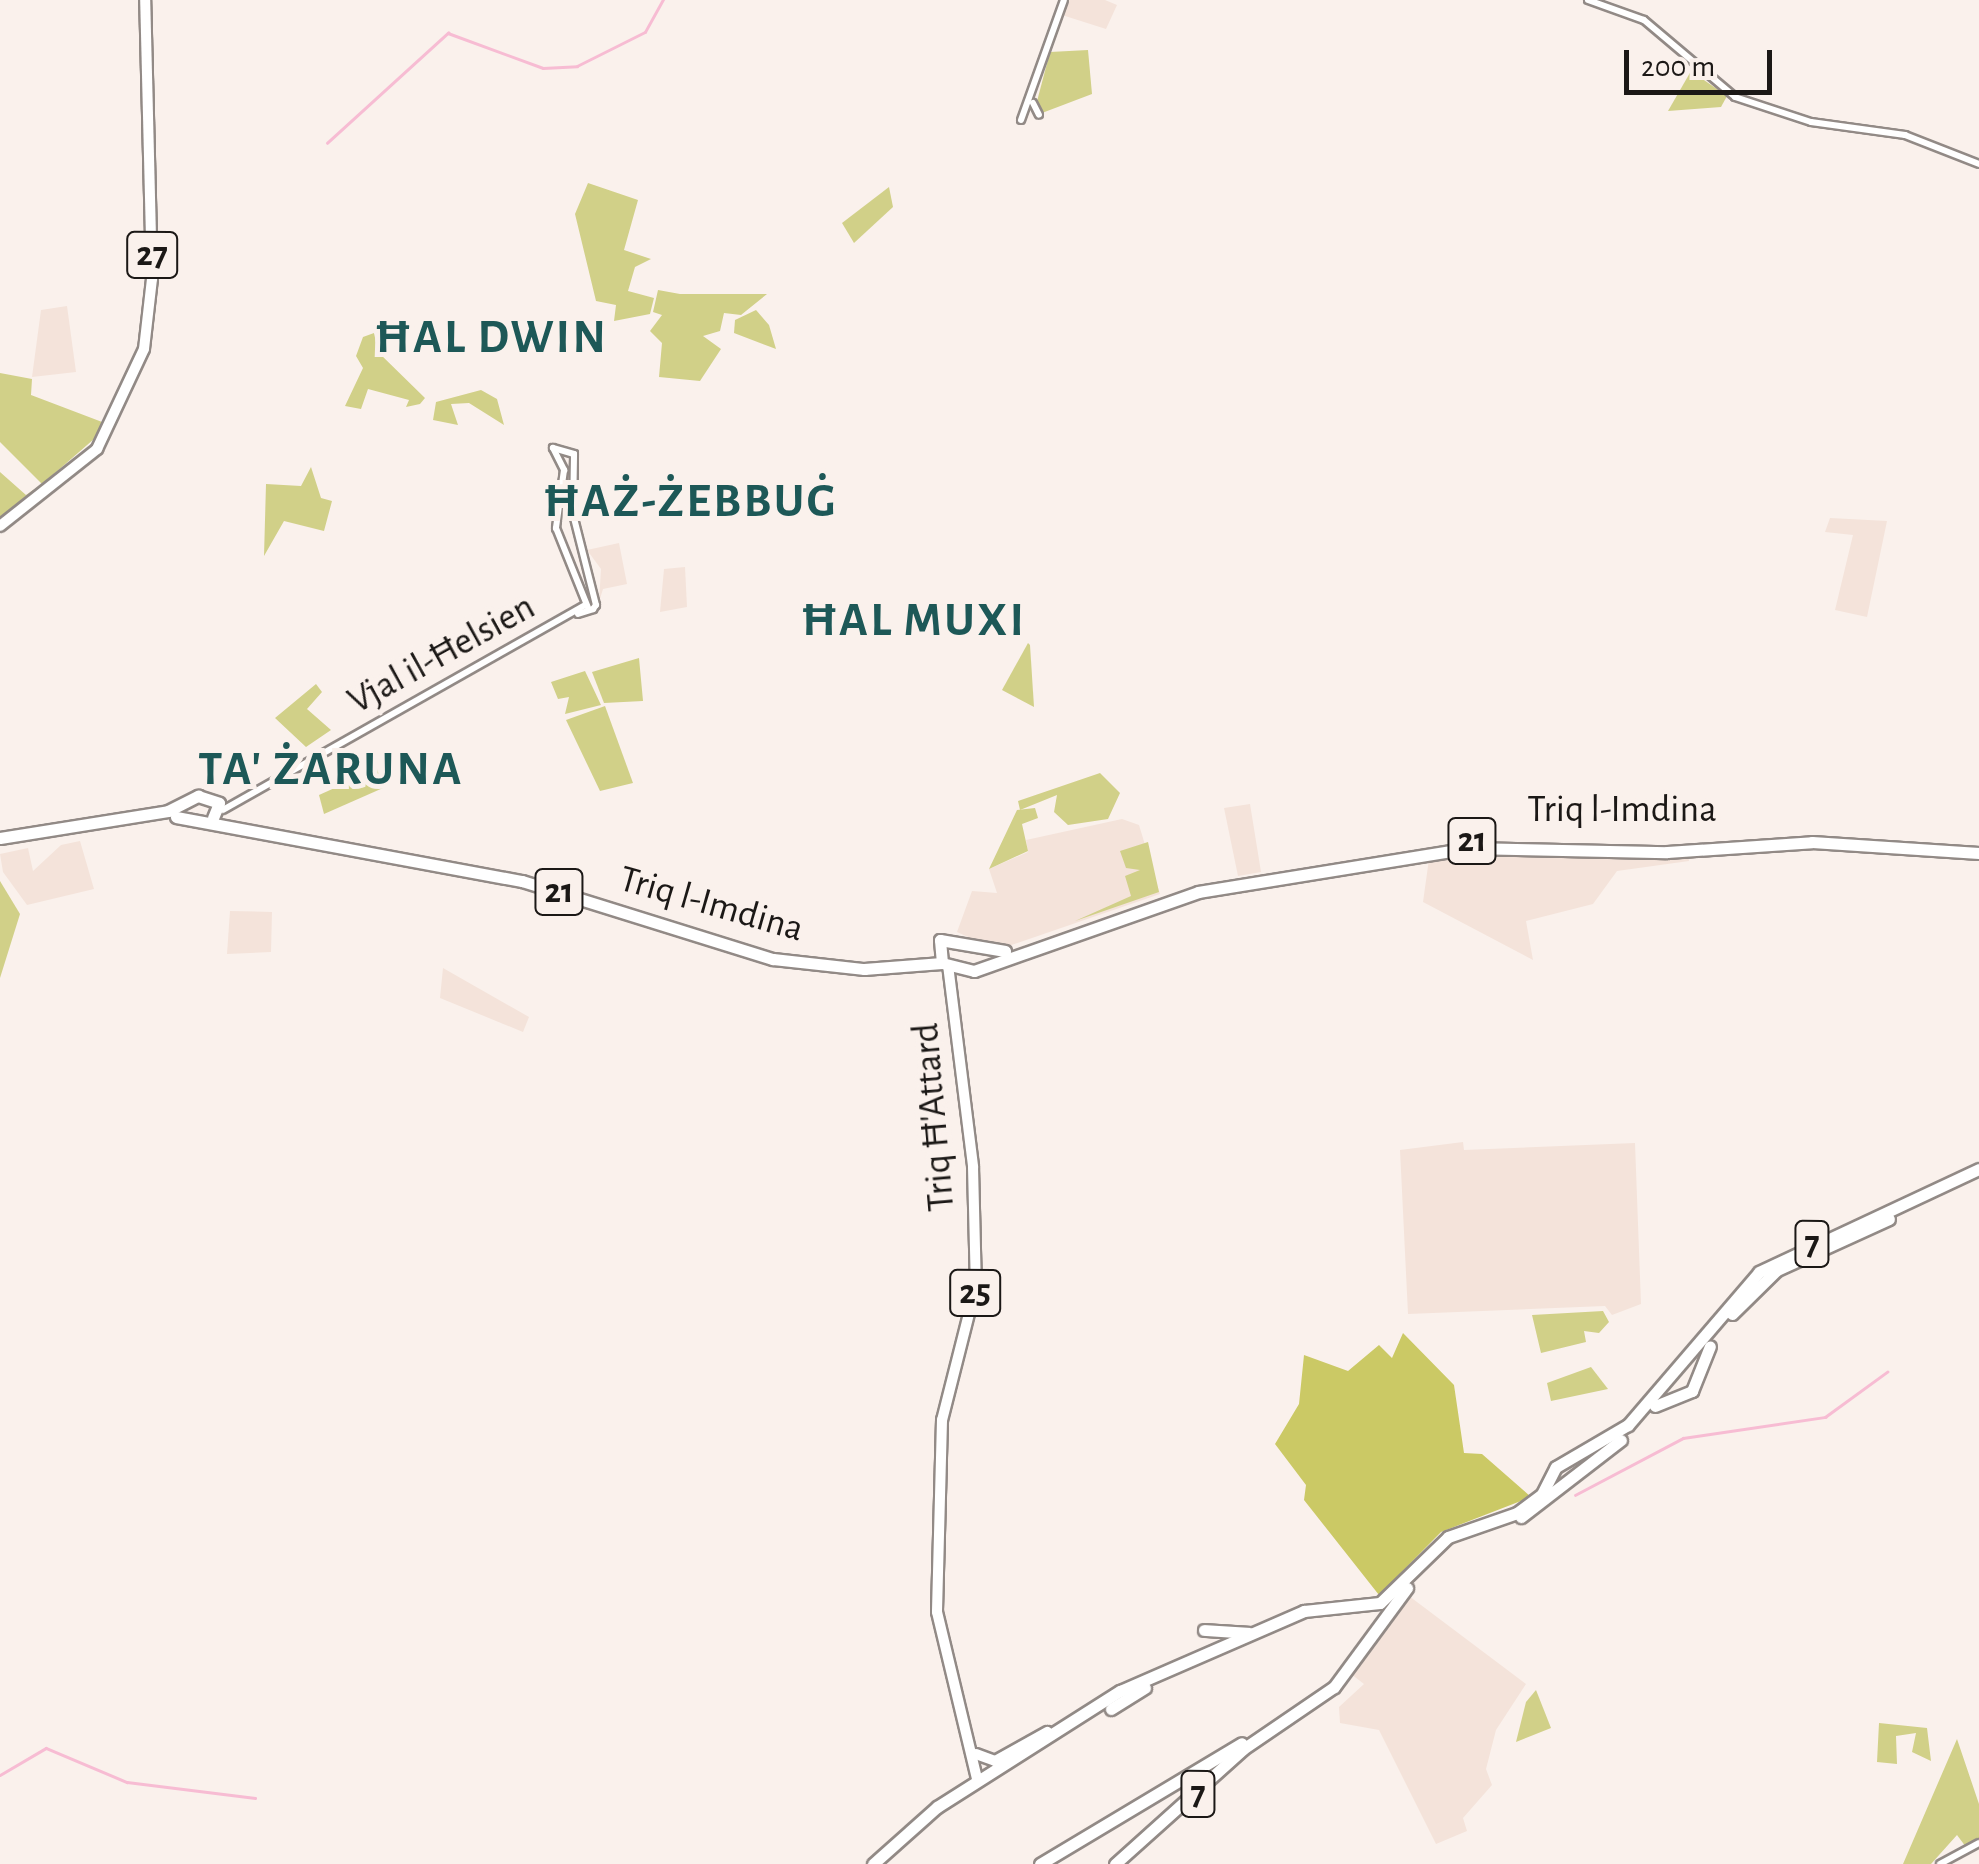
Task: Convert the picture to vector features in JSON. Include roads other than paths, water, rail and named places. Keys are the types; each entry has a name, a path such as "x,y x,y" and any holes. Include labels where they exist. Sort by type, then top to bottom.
{"highway":[{"name":"Triq l-Imdina","path":"181,812 218,811"},
{"name":"Triq l-Imdina","path":"218,811 232,828"},
{"name":"Triq l-Imdina","path":"0,842 181,812 218,811 300,838"},
{"name":"Triq l-Imdina","path":"181,812 232,828 522,881 814,964 896,964 935,950 950,939 1001,953 1198,886 1469,842 1699,846 1850,836 1979,849"},
{"name":"Triq l-Imdina","path":"814,964 945,964 978,968 1198,892 1469,848 1683,852 1812,842 1979,849"},
{"path":"935,950 945,964"},
{"path":"978,968 979,950"},
{"name":"7","path":"1115,1864 1280,1722 1334,1687 1435,1554 1534,1511 1570,1484 1674,1386 1682,1368 1773,1262 1979,1173"},
{"name":"7","path":"873,1864 977,1779 1046,1732 1280,1621 1380,1603 1421,1557 1448,1536 1517,1513 1558,1469 1616,1435 1674,1386 1697,1379 1719,1332 1765,1278 1979,1173"},
{"path":"1682,1368 1697,1379"},
{"path":"1558,1469 1570,1484"},
{"path":"1363,1608 1378,1618 1365,1644"},
{"path":"1206,1653 1204,1630 1242,1635 1280,1621"},
{"path":"1111,1709 1233,1644"},
{"path":"1040,1864 1280,1722"}],"main road":[{"name":"27","path":"0,526 106,437 147,337 145,0"},
{"name":"Triq Ħ'Attard","path":"945,964 955,991 976,1286 942,1420 946,1536 937,1592 973,1749"},
{"name":"Triq Ħ'Attard","path":"955,991 978,968"},
{"path":"973,1749 995,1762 1046,1732"},
{"name":"25","path":"973,1749 977,1779"}],"street":[{"path":"1021,120 1032,103 1064,0"},
{"path":"1588,0 1644,20 1734,96 1810,122 1905,136 1979,164"},
{"path":"1032,103 1039,115"},
{"path":"589,604 556,528 568,514 574,452 553,448 564,470 568,514 589,604"},
{"name":"Vjal il-Ħelsien","path":"218,811 589,604"},
{"path":"1940,1864 1979,1843"},
{"path":"1128,1864 1133,1851"}],"waterway":[{"path":"327,143 448,33 543,68 577,66 645,32 663,0"},
{"path":"1575,1495 1683,1438 1825,1417 1887,1372"},
{"path":"0,1775 46,1748 127,1782 255,1798"}],"district":[{"name":"ĦAL DWIN","path":"492,339"},
{"name":"ĦAŻ-ŻEBBUĠ","path":"691,503"},
{"name":"ĦAL MUXI","path":"914,622"},
{"name":"TA' ŻARUNA","path":"331,771"}]}
